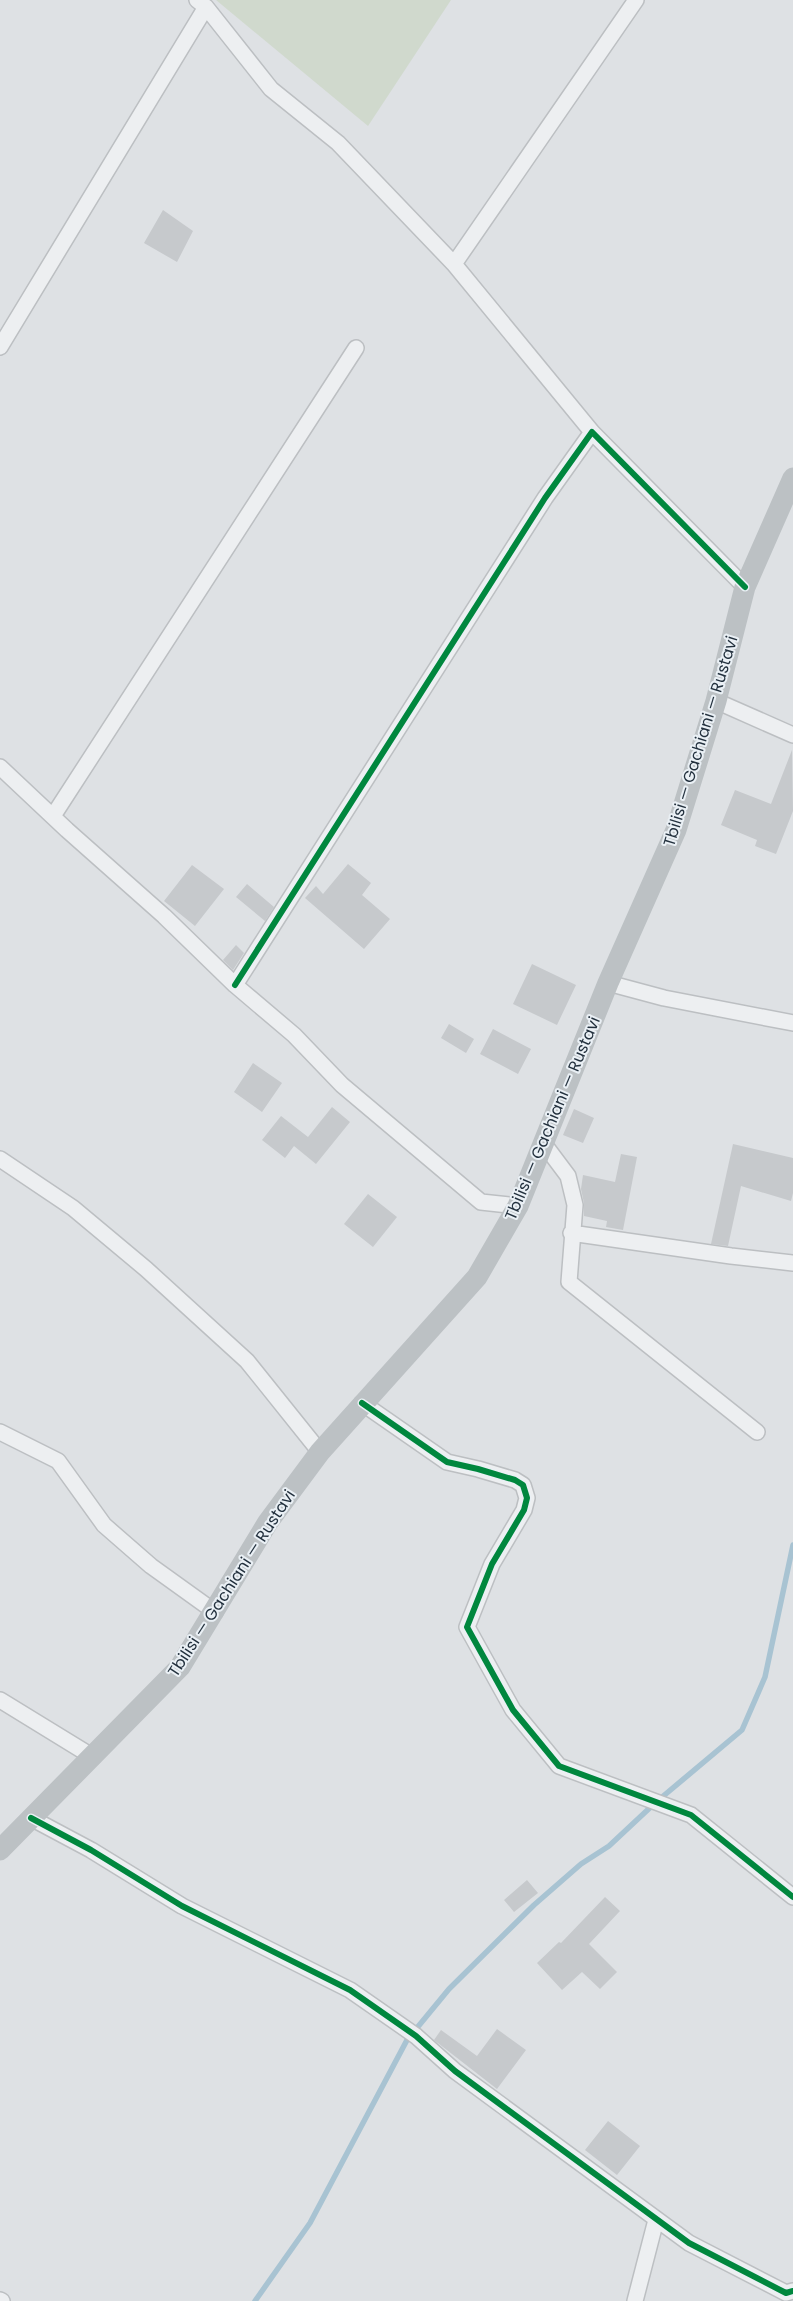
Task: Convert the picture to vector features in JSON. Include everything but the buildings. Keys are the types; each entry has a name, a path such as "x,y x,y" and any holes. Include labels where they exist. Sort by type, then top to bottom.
{"main road":[{"name":"Tbilisi — Gachiani — Rustavi","path":"0,1850 180,1667 268,1522 320,1452 477,1277 518,1206 608,983 676,830 716,700 745,587 793,478"}],"street":[{"path":"454,264 636,0"},
{"path":"0,347 202,4 270,89 338,143 454,264 592,432 745,587"},
{"path":"53,816 356,348"},
{"path":"235,985 545,498 592,432"},
{"path":"716,700 793,735"},
{"path":"0,767 164,916 235,985 294,1035 342,1085 481,1202 518,1206"},
{"path":"608,983 664,998 793,1023"},
{"path":"544,1144 568,1176 574,1205 569,1282 757,1432"},
{"path":"0,1159 73,1208 146,1270 247,1361 320,1452"},
{"path":"571,1233 793,1263"},
{"path":"362,1403 447,1462 515,1480 523,1485 526,1498 524,1510 492,1564 467,1627 513,1710 539,1744 560,1766 691,1815 793,1897"},
{"path":"0,1432 58,1461 104,1525 151,1566 215,1612"},
{"path":"0,1700 93,1757"},
{"path":"31,1818 91,1850 182,1906 350,1990 416,2036 455,2071 689,2243 786,2294 793,2291"},
{"path":"635,2301 656,2220"}],"shaded area":[{"path":"216,0 451,0 368,126"}],"waterway":[{"path":"255,2301 310,2223 407,2040 449,1989 534,1905 581,1864 609,1846 655,1803 742,1730 765,1677 793,1545"}],"cycle path":[{"path":"235,985 545,498 592,432 745,587"},
{"path":"362,1403 447,1462 515,1480 523,1485 527,1498 524,1510 492,1564 467,1627 513,1710 559,1766 691,1815 793,1897"},
{"path":"31,1818 91,1850 182,1906 350,1990 416,2036 455,2071 689,2243 786,2293 793,2291"}]}
